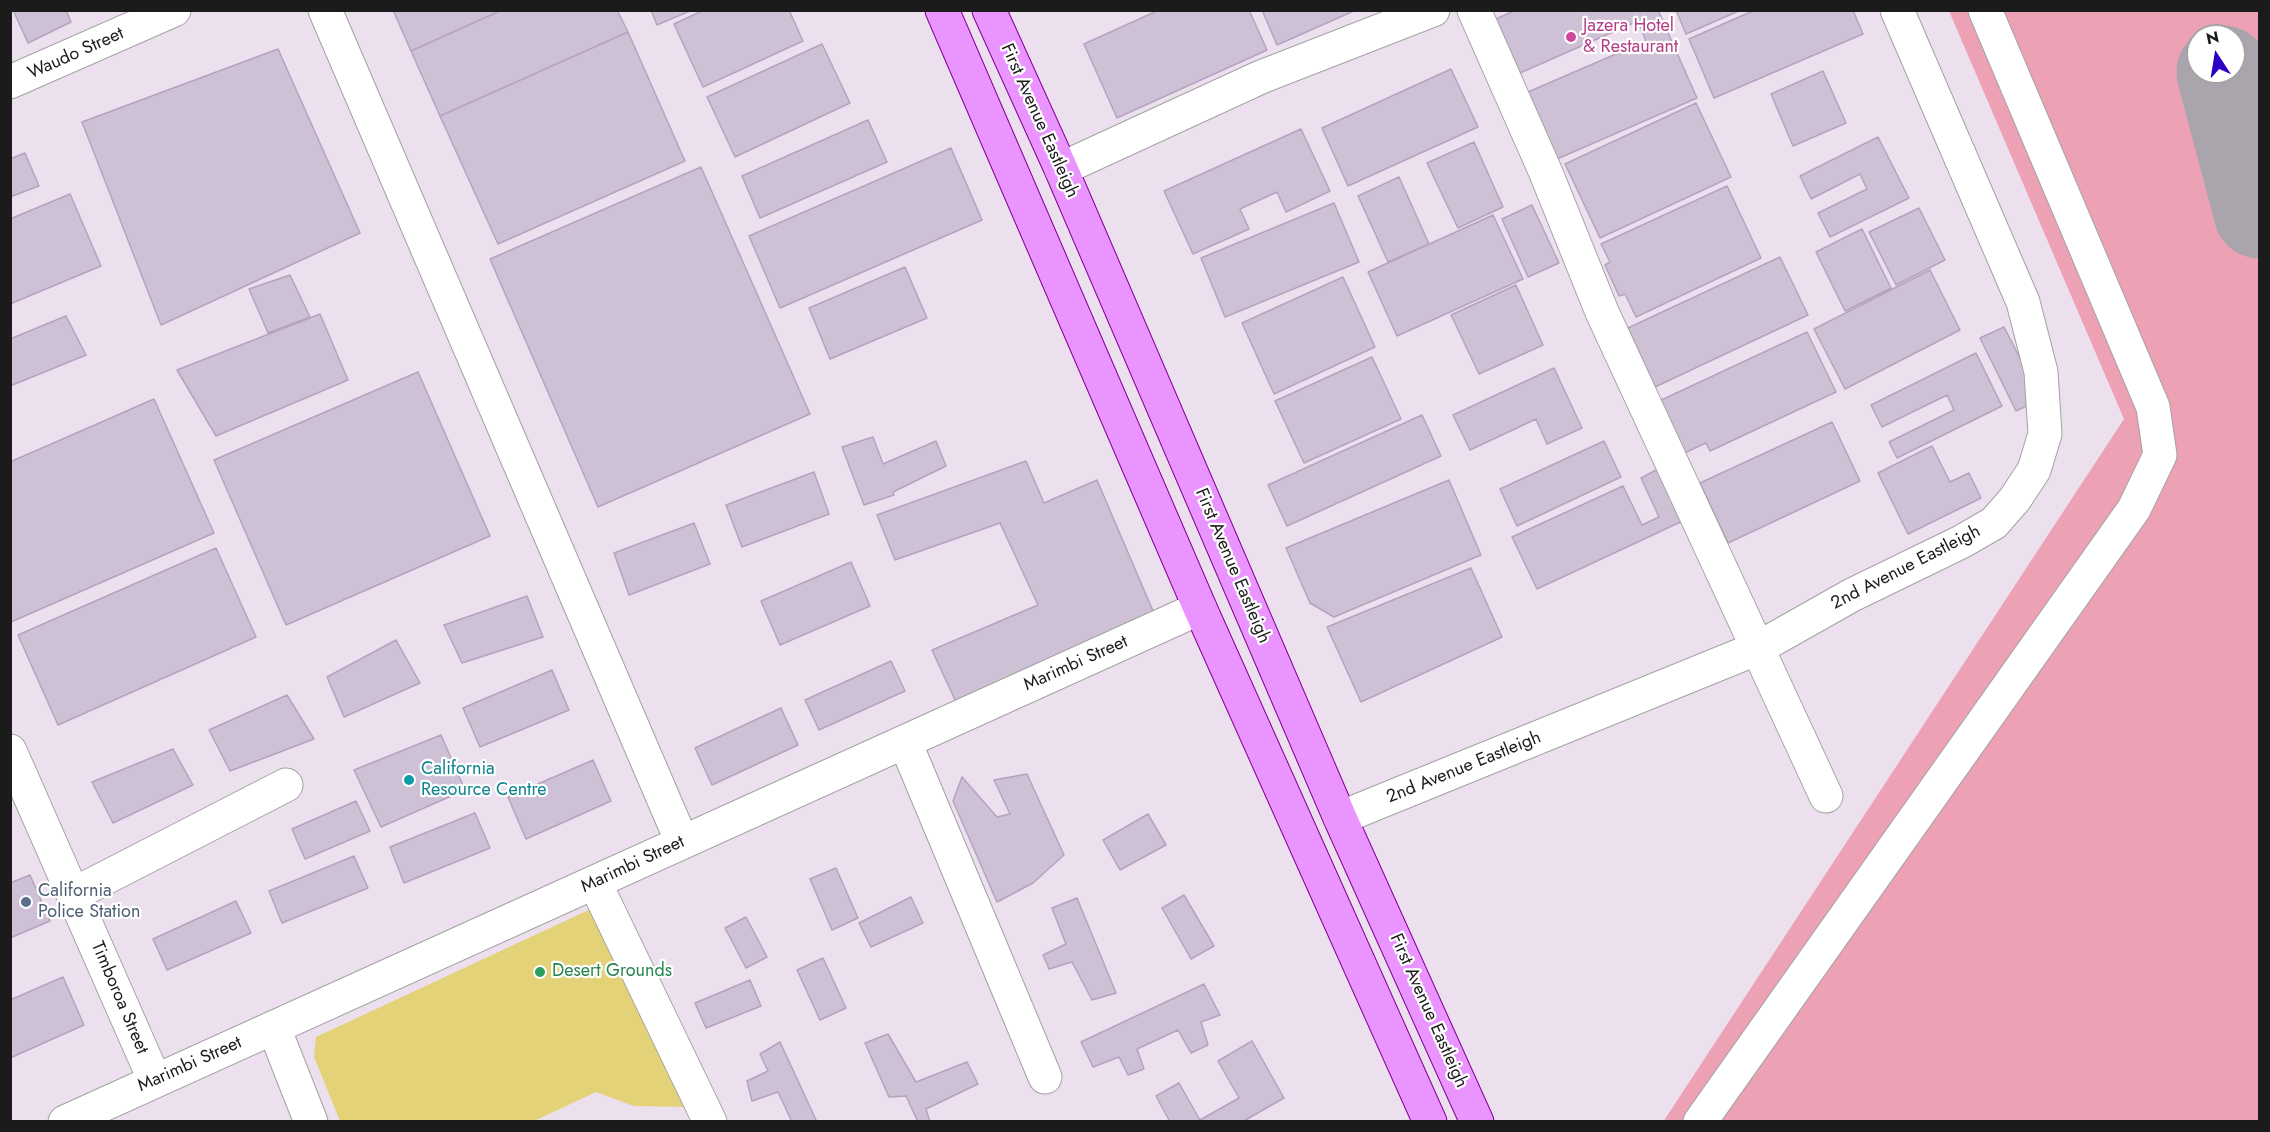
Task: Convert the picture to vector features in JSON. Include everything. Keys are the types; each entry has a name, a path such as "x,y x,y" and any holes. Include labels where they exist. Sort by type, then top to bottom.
{"main road":[{"path":"942,10 1200,608 1430,1122"},
{"name":"First Avenue Eastleigh","path":"989,10 1061,169 1340,818 1477,1122"}],"street":[{"name":"Waudo Street","path":"10,82 174,10"},
{"path":"325,10 682,842"},
{"path":"1061,169 1261,77 1433,10"},
{"path":"1474,10 1546,173 1602,312 1826,796"},
{"name":"2nd Avenue Eastleigh","path":"1340,818 1758,648 1852,595 1961,542 1994,523 2015,499 2034,470 2045,434 2041,372 2023,302 1897,10"},
{"path":"1700,1122 2134,509 2160,455 2153,407 1985,10"},
{"name":"Marimbi Street","path":"65,1122 1200,608"},
{"path":"905,742 1045,1077"},
{"name":"Timboroa Street","path":"10,751 155,1081"},
{"path":"74,894 286,785"},
{"path":"595,883 710,1122"},
{"path":"274,1028 311,1122"}],"shaded area":[{"path":"1949,11 2259,11 2259,1121 1663,1122 2124,419"},
{"name":"Desert Grounds","path":"595,907 689,1107 634,1106 596,1092 534,1121 340,1121 314,1057 316,1037"}],"building":[{"path":"13,10 66,10 71,22 28,43"},
{"path":"393,10 502,10 411,51"},
{"path":"502,10 617,10 628,32 440,116 411,51"},
{"path":"651,10 690,10 690,11 657,25"},
{"path":"704,10 789,10 803,41 703,87 674,24"},
{"path":"1159,10 1249,10 1267,50 1117,118 1084,44"},
{"path":"1262,10 1356,10 1277,45"},
{"path":"1516,10 1658,10 1697,98 1557,159 1528,92 1646,41 1638,21 1520,73 1496,19"},
{"path":"1676,10 1741,10 1686,34"},
{"path":"1755,10 1853,10 1863,34 1714,98 1689,39"},
{"path":"628,32 685,161 498,244 440,116"},
{"path":"822,44 850,103 735,157 707,97"},
{"path":"278,49 360,233 161,325 82,122"},
{"path":"1451,69 1478,127 1348,186 1322,128"},
{"path":"1823,71 1846,123 1793,146 1771,94"},
{"path":"1696,103 1731,177 1600,238 1565,164"},
{"path":"868,120 887,162 760,218 742,176"},
{"path":"1301,129 1330,191 1286,212 1277,192 1240,209 1249,229 1193,254 1164,191"},
{"path":"1878,137 1909,198 1830,237 1818,213 1867,189 1860,174 1811,199 1800,176"},
{"path":"1474,142 1503,207 1458,228 1427,163"},
{"path":"951,148 982,220 780,308 749,236"},
{"path":"25,153 39,186 10,197 10,159"},
{"path":"701,167 810,414 598,507 490,259"},
{"path":"1399,177 1429,244 1388,262 1358,196"},
{"path":"1727,186 1761,258 1636,317 1625,294 1619,296 1605,265 1610,262 1601,244"},
{"path":"70,194 101,266 10,304 10,219"},
{"path":"1334,203 1359,262 1225,317 1201,258"},
{"path":"1532,205 1559,263 1528,277 1502,219"},
{"path":"1919,208 1945,260 1896,285 1869,232"},
{"path":"1493,215 1523,279 1397,336 1368,272"},
{"path":"1862,229 1891,288 1845,311 1816,252"},
{"path":"1780,257 1808,315 1655,387 1628,328"},
{"path":"905,267 927,318 830,359 809,308"},
{"path":"1930,270 1960,330 1845,389 1814,329"},
{"path":"290,275 310,317 268,333 249,289"},
{"path":"1343,277 1375,347 1274,394 1242,323"},
{"path":"1516,285 1543,345 1479,374 1451,315"},
{"path":"320,314 348,380 216,436 177,370"},
{"path":"66,316 86,355 10,386 10,339"},
{"path":"2004,327 2041,399 2016,411 1980,338"},
{"path":"1807,332 1836,392 1710,451 1706,443 1682,454 1657,402"},
{"path":"1976,353 2002,406 1897,458 1889,442 1954,410 1947,395 1882,427 1871,405"},
{"path":"1372,357 1401,419 1304,463 1275,401"},
{"path":"1554,368 1582,428 1547,444 1536,419 1470,450 1453,415"},
{"path":"418,372 490,536 286,625 214,460"},
{"path":"154,399 214,533 11,622 10,462"},
{"path":"1422,415 1441,456 1287,526 1268,485"},
{"path":"1832,422 1860,481 1728,543 1700,483"},
{"path":"873,437 883,464 936,441 946,466 893,492 894,495 864,505 842,447"},
{"path":"1604,441 1621,477 1517,526 1500,489"},
{"path":"1932,446 1950,482 1969,473 1981,498 1908,534 1878,473"},
{"path":"1026,461 1044,503 1097,480 1159,625 960,711 932,650 1038,605 1000,523 895,560 877,515"},
{"path":"1662,467 1687,519 1537,589 1512,537 1623,486 1642,525 1659,517 1641,478"},
{"path":"814,472 829,514 742,547 726,505"},
{"path":"1449,480 1481,555 1334,617 1310,603 1286,548"},
{"path":"694,523 710,564 629,595 614,553"},
{"path":"216,548 256,637 58,725 18,635"},
{"path":"851,562 870,606 780,645 761,601"},
{"path":"1471,568 1502,637 1361,702 1327,627"},
{"path":"527,596 543,637 462,663 444,625"},
{"path":"396,640 420,683 344,717 327,677"},
{"path":"891,661 905,691 819,730 805,700"},
{"path":"552,670 569,710 480,747 463,708"},
{"path":"287,695 314,739 230,771 209,730"},
{"path":"781,708 798,745 712,785 695,748"},
{"name":"California Resource Centre","path":"441,735 465,790 381,827 354,770"},
{"path":"173,749 193,785 113,823 92,782"},
{"path":"593,760 611,801 526,839 508,797"},
{"path":"1027,774 1064,855 1033,883 997,902 953,801 962,777 997,817 1010,814 994,780"},
{"path":"356,801 370,831 305,859 292,829"},
{"path":"475,813 490,848 404,883 390,847"},
{"path":"1148,814 1166,845 1120,870 1103,840"},
{"path":"354,856 368,888 282,923 269,891"},
{"path":"836,868 858,918 832,930 810,879"},
{"name":"California Police Station","path":"30,875 50,921 10,938 10,883"},
{"path":"1184,895 1214,946 1191,959 1162,908"},
{"path":"911,897 923,923 871,947 859,923"},
{"path":"1077,898 1116,993 1092,1000 1072,962 1049,969 1043,955 1066,944 1052,908"},
{"path":"236,901 251,933 167,970 153,939"},
{"path":"746,917 767,957 746,968 725,928"},
{"path":"823,958 846,1008 820,1020 797,970"},
{"path":"63,977 84,1025 10,1058 10,1000"},
{"path":"750,980 761,1006 706,1028 695,1003"},
{"path":"1204,984 1220,1015 1201,1022 1208,1045 1191,1053 1178,1030 1137,1049 1144,1069 1128,1075 1119,1057 1093,1067 1081,1042"},
{"path":"888,1034 916,1082 967,1062 978,1084 926,1109 930,1122 918,1122 906,1096 889,1097 865,1043"},
{"path":"1252,1041 1284,1098 1242,1122 1170,1122 1156,1096 1179,1083 1200,1120 1239,1098 1218,1061"},
{"path":"780,1042 817,1122 792,1122 778,1092 752,1101 747,1081 768,1071 760,1054"}],"taxiway":[{"path":"2226,84 2260,212"}],"place":[{"name":"Jazera Hotel & Restaurant","path":"1571,37"},
{"name":"California Resource Centre","path":"409,780"},
{"name":"California Police Station","path":"26,902"},
{"name":"Desert Grounds","path":"540,972"}]}
